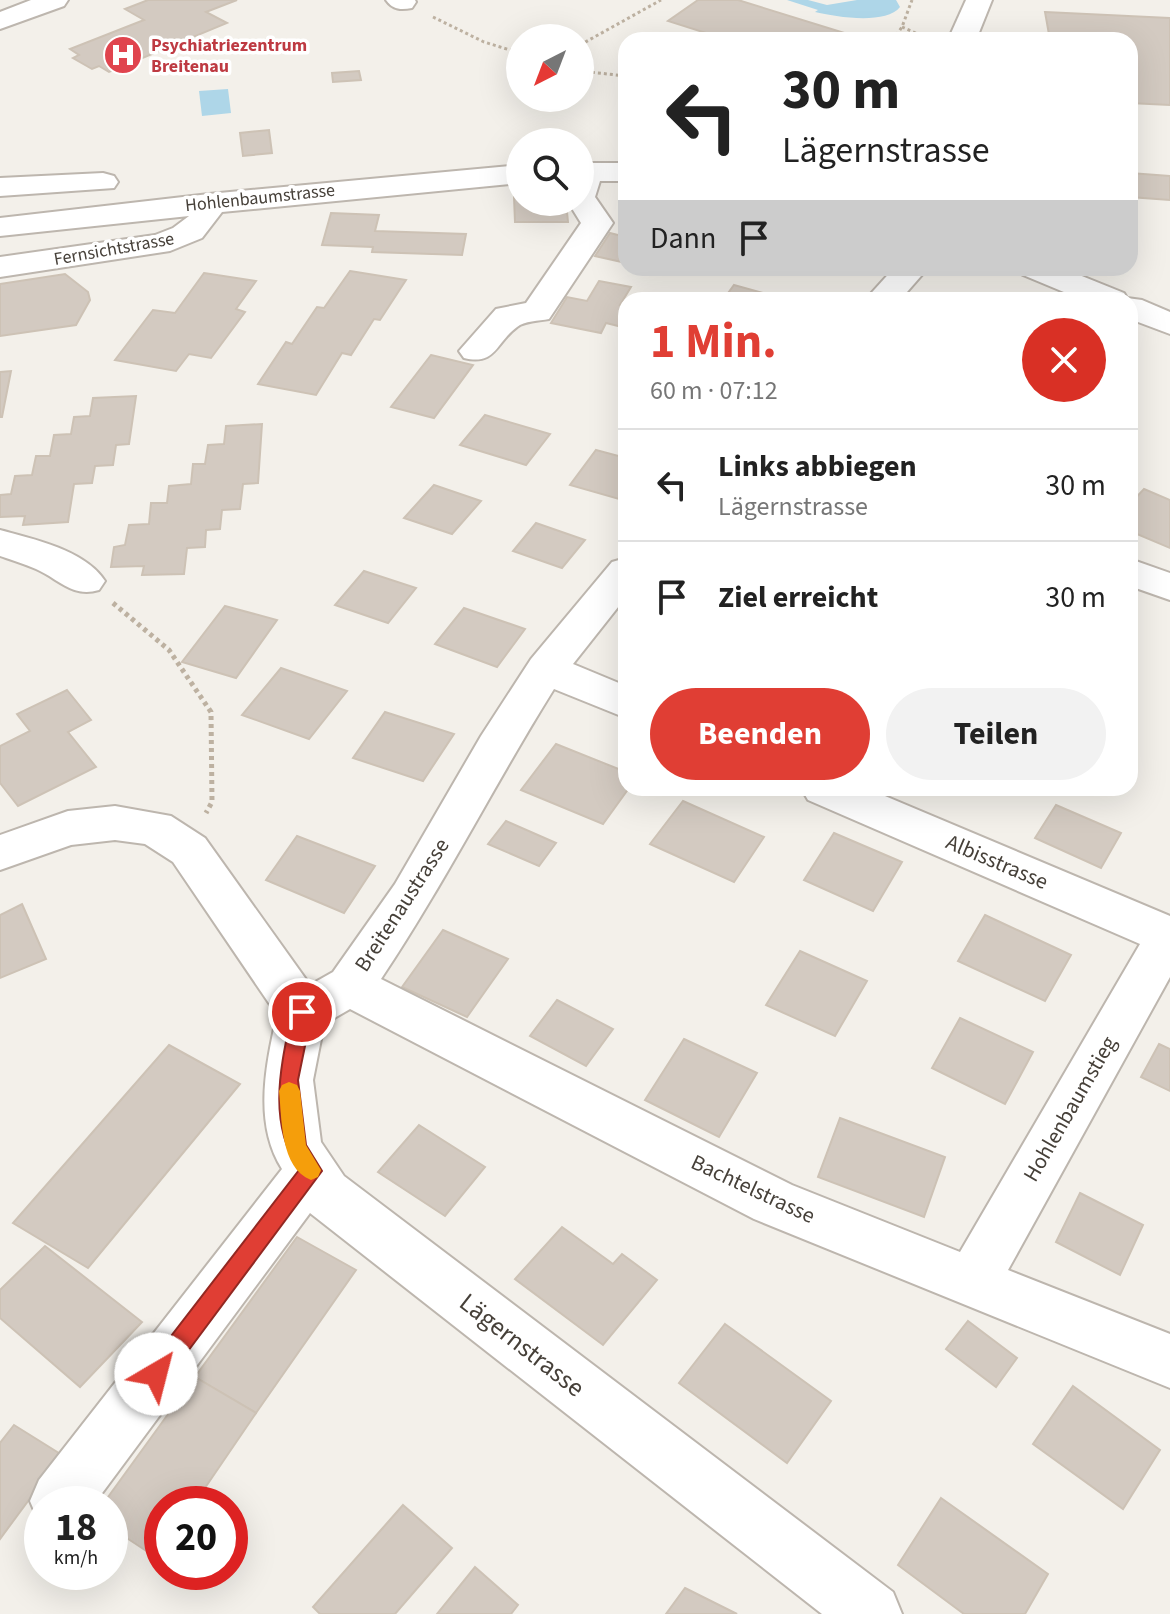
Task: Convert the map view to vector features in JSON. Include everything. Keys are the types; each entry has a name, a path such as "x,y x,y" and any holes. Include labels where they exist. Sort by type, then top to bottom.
{"street":[{"path":"0,21 55,0"},
{"path":"965,32 979,0"},
{"path":"594,172 618,172"},
{"name":"Hohlenbaumstrasse","path":"0,227 209,203 506,175"},
{"path":"0,187 103,182"},
{"name":"Fernsichtstrasse","path":"0,267 177,239 192,232 205,218 209,203"},
{"path":"476,351 508,316 537,312 597,223 592,216"},
{"path":"890,292 904,276"},
{"path":"1054,276 1092,292"},
{"path":"1138,310 1170,324"},
{"path":"0,543 51,560 85,581"},
{"path":"1138,575 1170,587"},
{"name":"Breitenaustrasse","path":"302,1012 350,986 411,897 496,747 546,669 618,581"},
{"path":"546,669 618,700"},
{"name":"Albisstrasse","path":"842,796 1169,936"},
{"path":"0,853 68,828 115,823 155,828 189,850 302,1012"},
{"name":"Hohlenbaumstieg","path":"972,1282 1169,936"},
{"name":"Bachtelstrasse","path":"350,986 773,1202 1170,1361"},
{"name":"Lägernstrasse","path":"302,1012 288,1080 296,1147 325,1193 871,1614"},
{"path":"71,1486 311,1171"}],"path":[{"path":"594,37 661,0"},
{"path":"899,32 912,0"},
{"path":"401,1 484,42 506,49"},
{"path":"902,27 913,32"},
{"path":"594,73 618,75"},
{"path":"85,581 169,650 211,712 212,802 189,850"}],"water":[{"path":"787,0 808,0 827,5 857,0 896,0 900,7 884,16 847,17 815,12 818,10"},
{"path":"228,89 231,113 202,116 199,91"}],"building":[{"path":"148,0 237,0 206,12 227,23 109,72 99,66 92,69 73,58 79,55 70,49 144,20 125,9"},
{"path":"698,0 738,0 841,32 703,32 668,21"},
{"path":"1045,12 1170,18 1170,105 1138,103 1138,32 1049,32"},
{"path":"359,71 361,80 333,82 332,73"},
{"path":"269,130 272,153 243,156 240,133"},
{"path":"1138,174 1170,176 1170,200 1138,198"},
{"path":"331,213 379,215 375,231 466,234 462,255 372,252 373,247 322,245"},
{"path":"515,216 567,216 568,222 515,222"},
{"path":"610,233 618,235 618,261 595,256"},
{"path":"350,271 406,280 380,320 374,319 351,355 342,353 316,395 258,384 286,342 292,344 317,307 324,308"},
{"path":"204,273 256,281 236,309 245,312 211,358 189,354 176,371 115,360 153,310 175,313"},
{"path":"65,274 88,292 90,300 76,325 0,336 0,284"},
{"path":"599,281 631,287 628,292 618,292 618,326 606,323 601,333 551,323 567,297 587,301"},
{"path":"734,285 759,292 729,292"},
{"path":"431,355 473,365 434,418 391,407"},
{"path":"11,371 2,417 0,417 0,372"},
{"path":"136,396 129,444 116,445 113,465 95,466 92,483 74,484 68,522 23,525 25,516 0,517 0,495 11,494 15,476 32,475 36,456 50,456 54,435 71,434 74,417 90,416 93,398"},
{"path":"485,415 550,434 526,465 460,445"},
{"path":"262,424 258,483 243,484 240,509 222,510 220,529 206,530 205,547 187,548 184,574 142,575 144,566 111,567 114,547 125,545 129,525 149,524 151,503 167,503 169,486 191,484 193,464 205,464 208,445 224,444 226,426"},
{"path":"596,450 618,456 618,499 570,485"},
{"path":"434,485 481,501 452,534 404,518"},
{"path":"1144,489 1170,500 1170,548 1138,534 1138,495"},
{"path":"536,523 585,540 562,568 513,551"},
{"path":"364,571 416,588 388,623 335,605"},
{"path":"225,606 277,620 236,678 182,662"},
{"path":"464,608 525,629 497,667 435,644"},
{"path":"281,668 347,691 309,739 242,715"},
{"path":"67,690 91,720 68,732 96,767 18,806 0,783 0,746 30,731 17,714"},
{"path":"385,712 454,734 423,781 353,758"},
{"path":"556,744 618,769 618,796 623,796 603,824 521,790"},
{"path":"683,801 764,837 734,882 650,844"},
{"path":"1056,805 1121,833 1101,868 1035,838"},
{"path":"506,821 556,843 539,866 488,844"},
{"path":"834,833 902,862 873,911 804,880"},
{"path":"297,836 375,866 344,913 266,880"},
{"path":"22,904 46,959 0,978 0,915"},
{"path":"985,915 1071,955 1045,1001 958,961"},
{"path":"443,930 508,959 467,1017 402,987"},
{"path":"800,951 867,981 835,1036 766,1005"},
{"path":"557,1000 613,1029 586,1066 530,1036"},
{"path":"960,1018 1033,1052 1005,1104 932,1068"},
{"path":"684,1039 757,1073 719,1137 645,1100"},
{"path":"1159,1044 1170,1049 1170,1091 1141,1077"},
{"path":"169,1045 240,1084 88,1268 13,1223"},
{"path":"840,1118 945,1157 924,1217 818,1177"},
{"path":"419,1125 485,1167 445,1216 378,1172"},
{"path":"1080,1193 1143,1225 1120,1275 1056,1242"},
{"path":"562,1227 613,1264 622,1254 657,1280 603,1345 515,1279"},
{"path":"297,1237 356,1270 256,1413 195,1377"},
{"path":"45,1246 142,1322 80,1387 0,1318 0,1290"},
{"path":"968,1321 1017,1358 996,1387 946,1349"},
{"path":"725,1324 831,1401 787,1463 679,1383"},
{"path":"195,1377 256,1413 206,1486 144,1486 144,1549 128,1539 128,1486 116,1486"},
{"path":"1073,1386 1160,1450 1123,1509 1033,1444"},
{"path":"14,1425 62,1455 39,1486 24,1486 24,1506 0,1539 0,1443"},
{"path":"941,1498 1048,1574 1025,1614 964,1614 898,1565"},
{"path":"403,1505 452,1548 395,1614 320,1614 313,1607"},
{"path":"475,1567 518,1605 511,1614 437,1614"},
{"path":"685,1588 737,1614 666,1614"}],"slow traffic":[{"path":"289,1091 296,1147 311,1170"}],"place":[{"name":"Psychiatriezentrum Breitenau","path":"123,55"}],"route":[{"path":"156,1374 311,1171 296,1147 288,1080 302,1012"}]}
